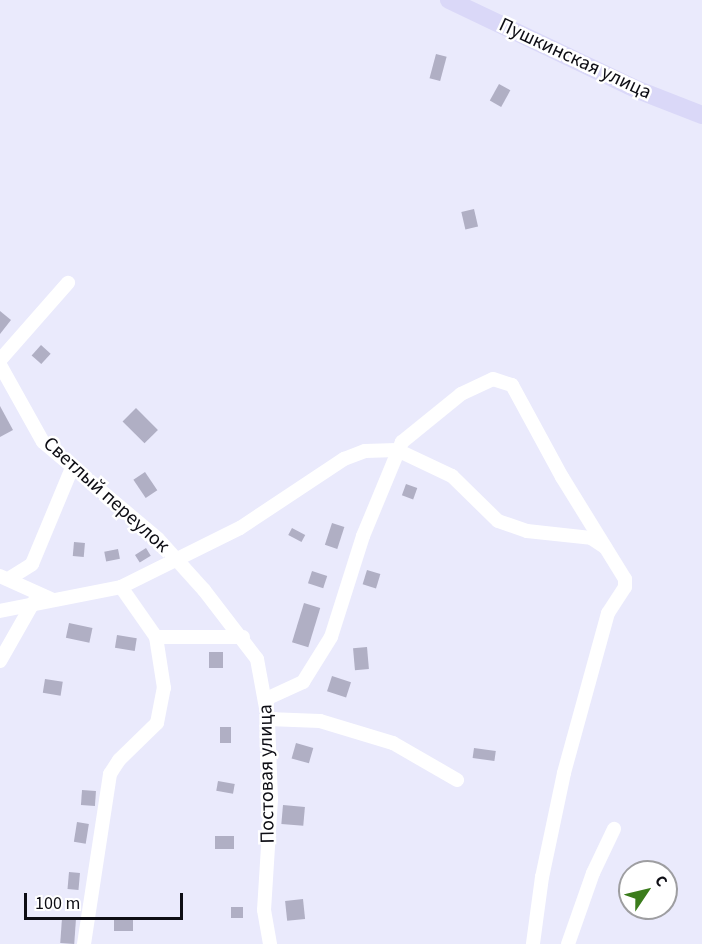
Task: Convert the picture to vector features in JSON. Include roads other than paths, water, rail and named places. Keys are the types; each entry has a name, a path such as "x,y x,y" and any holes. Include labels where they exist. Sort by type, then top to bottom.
{"main road":[{"name":"Пушкинская улица","path":"449,0 638,90 702,115"}],"street":[{"path":"0,360 68,283"},
{"name":"Светлый переулок","path":"0,365 43,442 72,468 134,516 178,560"},
{"path":"266,699 303,682 331,637 363,536 396,450 446,403 493,379 503,379 512,386 562,477 625,579 625,586 608,613 564,773 542,877 533,944"},
{"path":"0,611 121,587 240,528 344,459 365,451 396,450 452,476 498,521 526,531 584,537 607,548"},
{"path":"5,577 32,564 72,468"},
{"name":"Постовая улица","path":"178,560 243,637 257,659 268,719 271,799 264,910 270,944"},
{"path":"5,577 55,600"},
{"path":"84,944 110,774 119,759 148,735 161,717 162,657 156,637 121,587"},
{"path":"0,661 33,603"},
{"path":"156,637 243,637"},
{"path":"268,719 320,721 393,743 457,780"},
{"path":"568,944 593,873 614,829"}]}
